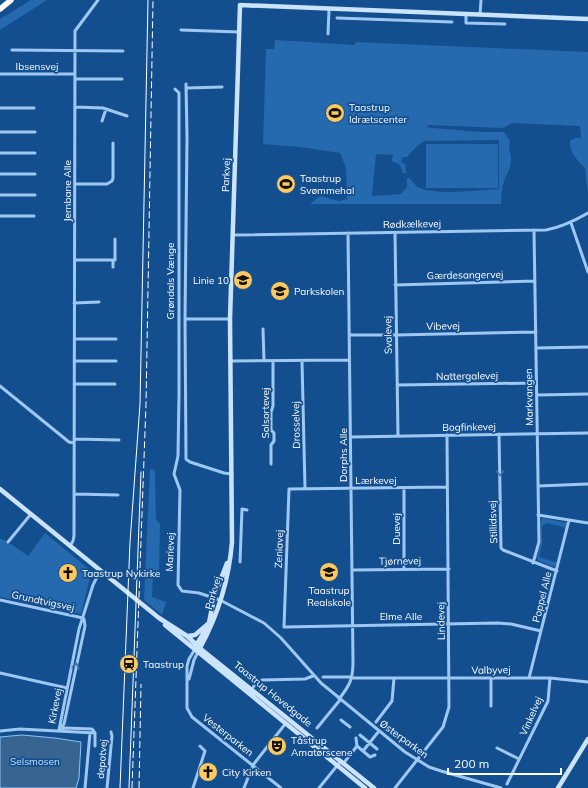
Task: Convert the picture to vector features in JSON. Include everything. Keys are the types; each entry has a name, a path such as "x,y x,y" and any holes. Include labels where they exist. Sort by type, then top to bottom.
{"highway":[{"path":"0,4 6,0"},
{"path":"0,9 11,0"}],"street":[{"name":"Jernbane Alle","path":"70,546 74,538 75,31 98,0"},
{"path":"477,24 481,0"},
{"path":"240,3 329,10 588,19"},
{"name":"Parkvej","path":"198,648 216,615 230,561 232,540 230,319 240,3"},
{"path":"328,34 329,10"},
{"path":"370,11 370,19"},
{"path":"414,12 414,20"},
{"path":"466,14 466,23 505,24"},
{"path":"337,18 452,22"},
{"path":"181,30 240,32"},
{"path":"12,50 122,51"},
{"name":"Ibsensvej","path":"0,74 75,74"},
{"path":"75,79 122,79"},
{"path":"222,87 187,86 185,318 186,459 190,462 224,473 232,474"},
{"name":"Grøndals Vænge","path":"174,474 178,456 179,93 175,88"},
{"path":"75,107 106,109 127,116"},
{"path":"0,108 34,108"},
{"path":"102,121 106,109"},
{"path":"0,132 35,132"},
{"path":"75,184 107,184 112,181 114,142"},
{"path":"0,153 35,153"},
{"path":"0,174 35,174"},
{"path":"0,195 35,195"},
{"name":"Rødkælkevej","path":"232,235 534,230 558,228 571,223 588,213"},
{"path":"0,216 34,216"},
{"path":"571,223 588,272"},
{"name":"Markvangen","path":"533,563 539,542 534,230"},
{"name":"Dorphs Alle","path":"317,728 340,700 348,688 352,678 353,625 348,233"},
{"name":"Svalevej","path":"395,233 398,436"},
{"path":"113,267 113,260 115,260 115,239"},
{"path":"75,260 113,260"},
{"name":"Gærdesangervej","path":"395,285 535,282"},
{"path":"74,303 99,302"},
{"path":"185,318 230,319"},
{"path":"263,329 264,361"},
{"name":"Vibevej","path":"350,335 536,332"},
{"path":"74,339 116,339"},
{"path":"536,348 588,347"},
{"path":"230,361 349,360"},
{"path":"74,361 116,361"},
{"name":"Solsortevej","path":"271,464 271,445 274,441 274,433 271,430 271,412 273,406 273,361"},
{"name":"Drosselvej","path":"302,361 306,488"},
{"name":"Nattergalevej","path":"397,386 536,383"},
{"path":"74,384 115,384"},
{"path":"0,386 69,442 119,440"},
{"path":"537,395 588,394"},
{"name":"Bogfinkevej","path":"351,437 588,433"},
{"name":"Stillidsvej","path":"499,434 500,546 503,550 533,563 557,571"},
{"name":"Lindevej","path":"395,788 443,727 449,707 450,678 447,436"},
{"name":"Marievej","path":"174,474 180,490 178,585 182,591 199,593 220,600"},
{"path":"538,486 588,484"},
{"name":"Lærkevej","path":"306,488 447,487"},
{"name":"Zeniavej","path":"284,627 288,490 306,488"},
{"name":"Duevej","path":"404,488 404,569"},
{"name":"Taastrup Hovedgade","path":"0,489 159,618 187,636 198,648 374,788"},
{"path":"74,494 118,495"},
{"path":"240,562 242,509 247,510"},
{"path":"8,542 31,514"},
{"path":"538,515 588,523"},
{"name":"Poppel Alle","path":"529,678 569,520"},
{"path":"232,540 241,540"},
{"name":"Parkvej","path":"198,648 209,623 214,597 227,563 232,540"},
{"name":"Tjørnevej","path":"352,570 449,569"},
{"name":"Kirkevej","path":"58,730 78,635 93,585 102,572"},
{"name":"Grundtvigsvej","path":"0,600 83,618"},
{"name":"Østerparken","path":"220,600 264,623 294,652 314,676 340,700 405,752 441,771 501,788"},
{"name":"Kirkevej","path":"58,730 64,724 85,626 83,618"},
{"name":"Taastrup Hovedgade","path":"159,618 163,623 252,689 288,721"},
{"name":"Parkvej","path":"187,636 195,635 209,623"},
{"name":"Elme Alle","path":"284,627 506,623 541,631"},
{"name":"Vesterparken","path":"198,648 188,662 187,708 192,717 281,788"},
{"path":"0,673 71,689"},
{"path":"252,689 258,681 305,679 314,676"},
{"path":"323,677 352,678"},
{"name":"Valbyvej","path":"352,678 550,678 588,682"},
{"path":"376,722 392,701 394,678"},
{"path":"491,678 491,706"},
{"name":"Vinkelvej","path":"507,784 548,701 550,678"},
{"path":"341,720 350,727"},
{"path":"244,788 253,765 288,721"},
{"path":"58,730 65,728 92,729 95,733 95,746"},
{"path":"0,730 58,730 95,733"},
{"path":"363,752 379,731"},
{"name":"depotvej","path":"107,788 112,736 111,732"},
{"path":"85,788 90,733"},
{"path":"360,735 377,749"},
{"path":"356,738 357,746 363,752 370,757 375,755"},
{"path":"558,788 588,739"},
{"path":"193,788 205,751 200,746"},
{"path":"319,788 357,746"},
{"path":"497,748 519,759"},
{"name":"Taastrup Hovedgade","path":"341,763 365,788"}],"shaded area":[{"path":"31,0 47,0 0,30 0,19"},
{"path":"275,40 355,45 355,42 588,52 588,195 585,168 574,156 570,145 570,141 575,138 581,138 580,126 512,123 503,128 428,125 427,127 432,128 482,132 504,132 510,141 509,147 511,163 503,185 501,204 310,204 320,196 339,201 347,199 346,168 340,153 300,147 263,144 266,49 274,49","holes":["499,140 499,189 457,192 425,190 418,187 409,178 407,178 407,187 401,194 372,196 376,154 393,155 392,161 400,165 403,173 406,173 405,164 401,162 403,157 407,157 418,145 425,141"]},
{"path":"426,144 498,144 498,188 426,188"},
{"path":"150,469 155,470 156,520 160,524 159,571 153,571 152,597 166,602 162,615 144,600"},
{"path":"543,518 567,523 565,530 564,527 546,523 542,526 542,545 539,557 555,562 557,561 555,567 539,561 537,558 541,544 541,521"},
{"path":"45,533 90,570 88,576 90,578 81,614 0,597 0,539 5,540 7,543 11,544 28,556"},
{"name":"Selsmosen","path":"22,735 81,742 79,778 76,788 0,788 0,737"}],"tram line":[{"path":"120,788 130,542 140,404 148,0"},
{"path":"129,788 141,472"}],"railway":[{"path":"132,788 146,404 153,0"},
{"path":"139,788 141,684"}],"place":[{"name":"Taastrup Idrætscenter","path":"335,113"},
{"name":"Taastrup Svømmehal","path":"286,184"},
{"name":"Linie 10","path":"243,280"},
{"name":"Parkskolen","path":"280,291"},
{"name":"Taastrup Realskole","path":"329,572"},
{"name":"Taastrup Nykirke","path":"68,573"},
{"name":"Taastrup","path":"129,664"},
{"name":"Tåstrup Amatørscene","path":"277,746"},
{"name":"City Kirken","path":"208,772"}]}
